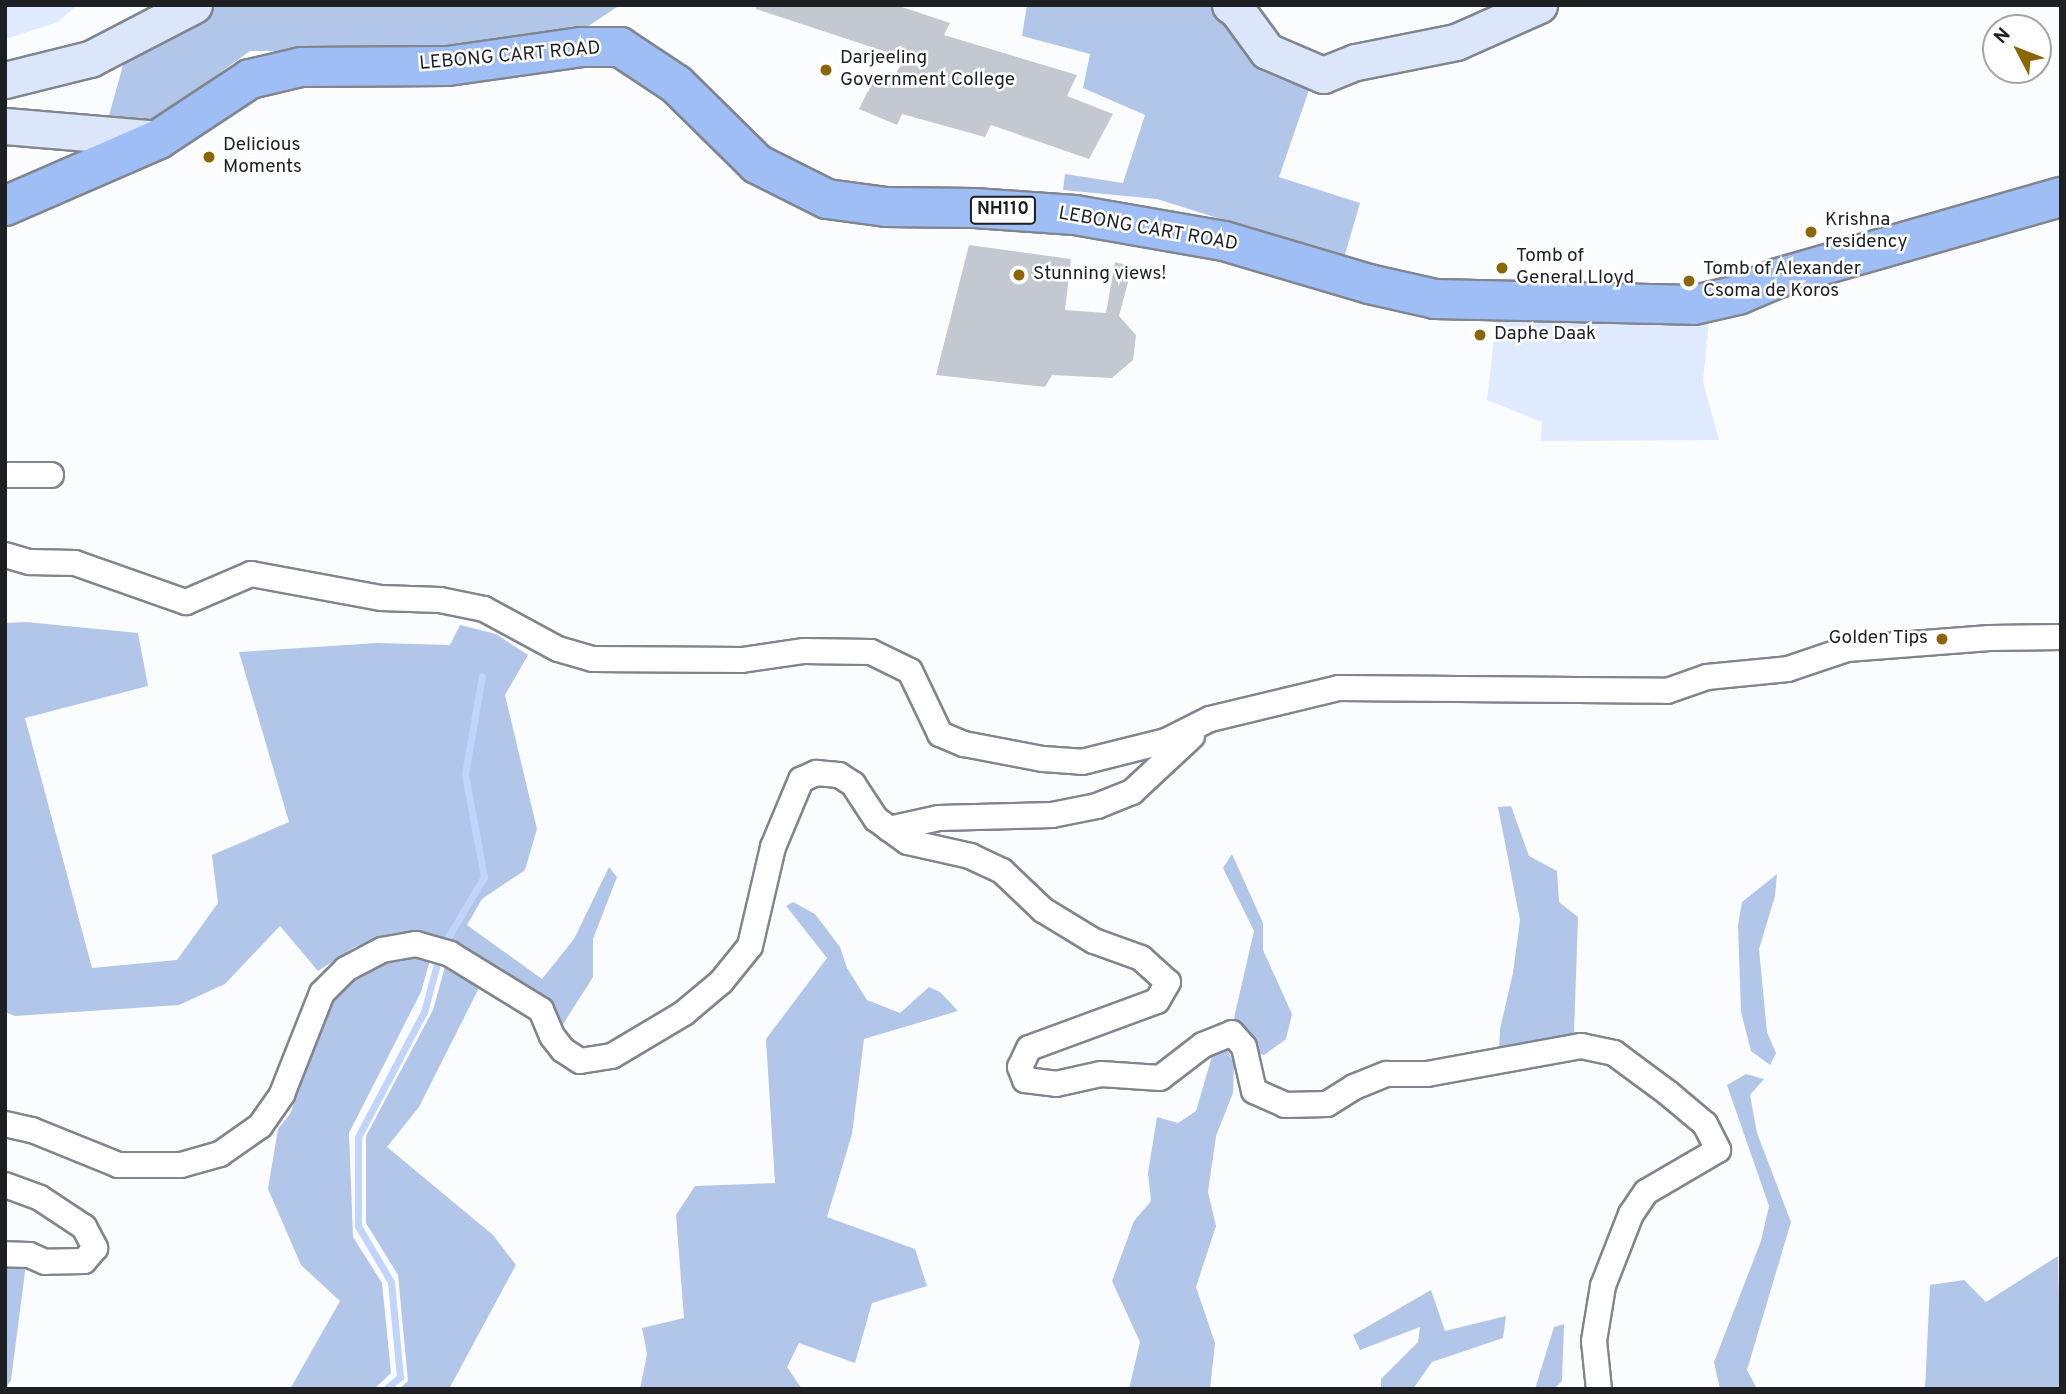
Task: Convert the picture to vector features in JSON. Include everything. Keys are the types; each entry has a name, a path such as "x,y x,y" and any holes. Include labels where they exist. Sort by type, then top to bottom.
{"highway":[{"name":"LEBONG CART ROAD","path":"5,206 159,139 250,79 301,67 447,66 581,47 620,47 676,84 757,164 827,199 886,207 974,208 1075,215 1224,241 1369,284 1435,299 1694,305 1738,295 1778,278 2061,197"}],"main road":[{"path":"5,79 89,59 194,5"},
{"path":"1230,5 1237,10 1267,51 1323,75 1356,62 1456,42 1539,5"},
{"path":"5,126 159,139"}],"street":[{"path":"5,475 51,475"},
{"path":"5,555 30,562 75,563 186,602 251,574 382,598 440,600 484,609 558,649 593,659 742,660 804,652 871,652 910,671 940,734 964,744 1043,759 1082,762 1166,741 1210,719 1339,688 1667,691 1707,677 1788,669 1847,649 1990,638 2061,637"},
{"path":"889,829 939,818 1052,815 1097,806 1132,792 1210,719"},
{"path":"5,1124 32,1130 118,1165 181,1165 220,1154 260,1126 282,1094 322,993 346,969 382,950 415,943 450,954 541,1010 558,1043 580,1061 612,1056 684,1013 721,982 750,946 773,847 802,780 816,773 839,775 853,784 876,819 908,842 970,856 1002,871 1043,910 1094,941 1141,958 1168,982 1157,1001 1029,1048 1020,1067 1025,1080 1056,1084 1101,1074 1160,1078 1203,1045 1232,1033 1244,1047 1254,1091 1285,1105 1327,1104 1353,1087 1387,1074 1427,1074 1581,1046 1614,1053 1668,1093 1705,1124 1718,1150 1646,1192 1631,1213 1603,1286 1594,1341 1598,1389"},
{"path":"5,1185 40,1198 84,1227 95,1248 84,1261 45,1262 29,1255 5,1254"}],"shaded area":[{"path":"5,5 77,5 58,22 5,39"},
{"path":"218,5 620,5 584,29 457,50 250,51 163,114 100,148 127,51"},
{"path":"1027,5 1213,5 1310,87 1279,177 1360,203 1344,258 1157,199 1063,190 1065,174 1123,183 1145,115 1083,88 1090,54 1022,36"},
{"path":"1497,313 1709,318 1703,382 1719,440 1541,441 1542,422 1487,400"},
{"path":"26,622 138,633 148,686 25,718 92,968 177,960 218,903 212,855 289,822 239,652 377,643 450,645 460,625 496,634 528,655 505,695 537,829 525,870 482,899 467,925 542,979 574,939 609,867 617,877 593,939 593,977 560,1029 453,943 401,932 355,947 318,971 280,926 225,984 179,1005 15,1016 5,1012 5,623"},
{"path":"1511,806 1529,856 1557,871 1559,902 1578,917 1574,1033 1499,1052 1500,1029 1513,973 1520,920 1498,807"},
{"path":"1232,854 1263,923 1263,950 1292,1014 1286,1039 1264,1055 1249,1051 1234,1018 1254,931 1223,868"},
{"path":"1777,874 1775,896 1759,949 1767,1032 1776,1053 1770,1065 1751,1051 1741,1012 1738,925 1742,902"},
{"path":"793,902 815,914 840,947 847,968 867,1000 900,1013 929,987 940,992 958,1011 864,1039 852,1134 827,1217 915,1249 927,1286 872,1303 855,1363 799,1343 787,1367 802,1389 640,1389 647,1354 642,1328 684,1318 676,1215 695,1186 775,1183 766,1039 827,958 786,906"},
{"path":"419,955 430,960 421,992 349,1133 353,1237 382,1283 391,1373 374,1389 290,1389 340,1301 301,1265 268,1189 278,1129 290,1114 331,999 346,981 385,961"},
{"path":"446,963 482,982 419,1107 387,1147 493,1235 516,1265 449,1389 399,1389 408,1381 398,1275 366,1223 366,1136 433,1010"},
{"path":"1226,1048 1234,1063 1233,1093 1216,1136 1208,1192 1216,1226 1196,1287 1215,1343 1210,1389 1129,1389 1140,1342 1112,1281 1134,1221 1151,1201 1148,1173 1157,1117 1178,1123 1196,1111 1213,1053"},
{"path":"1746,1074 1764,1079 1750,1095 1757,1133 1791,1222 1747,1370 1757,1389 1720,1389 1714,1362 1761,1241 1769,1206 1727,1085"},
{"path":"2058,1256 2061,1389 1925,1389 1930,1285 1964,1280 1986,1302"},
{"path":"5,1263 26,1264 11,1380 5,1389"},
{"path":"1431,1290 1445,1331 1506,1316 1503,1338 1432,1362 1413,1389 1381,1389 1381,1379 1418,1342 1420,1327 1360,1350 1353,1335"},
{"path":"1564,1324 1562,1381 1554,1389 1535,1389 1554,1327"}],"building":[{"name":"Darjeeling Government College","path":"756,5 896,5 950,23 944,35 1077,75 1067,96 1113,114 1089,159 991,125 985,137 902,114 897,125 859,109 872,83 887,88 905,58 756,9"},
{"path":"969,245 1071,259 1065,310 1106,313 1115,262 1132,267 1119,316 1136,335 1133,360 1112,378 1052,375 1045,387 936,375"}],"waterway":[{"path":"386,1389 400,1377 391,1282 358,1226 358,1137 424,1012 441,949 484,877 465,774 482,676"}],"place":[{"name":"Darjeeling Government College","path":"826,70"},
{"name":"Delicious Moments","path":"209,157"},
{"name":"Krishna residency","path":"1811,232"},
{"name":"Tomb of General Lloyd","path":"1502,268"},
{"name":"Stunning views!","path":"1019,275"},
{"name":"Tomb of Alexander Csoma de Koros","path":"1689,281"},
{"name":"Daphe Daak","path":"1480,335"},
{"name":"Golden Tips","path":"1942,639"}]}
